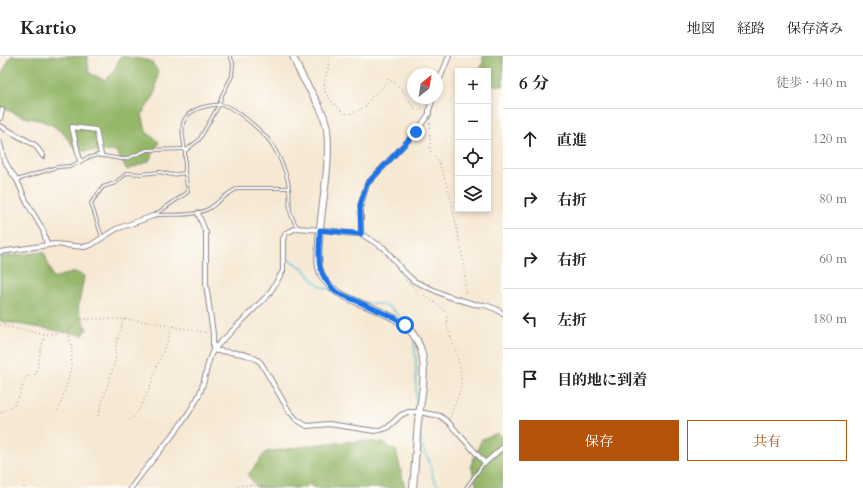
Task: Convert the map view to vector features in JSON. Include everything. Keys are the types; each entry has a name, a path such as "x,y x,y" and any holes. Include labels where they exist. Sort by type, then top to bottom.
{"street":[{"path":"293,56 302,78 323,113 327,128 328,151 320,230 319,268 323,277 336,292 395,318 405,325 420,346 424,367 413,488"},
{"path":"443,70 448,56"},
{"path":"361,234 360,205 367,184 429,114 430,104"},
{"path":"0,118 2,110"},
{"path":"0,126 35,145 43,156"},
{"path":"80,161 72,128 96,130 101,155"},
{"path":"0,143 3,157 17,180 27,203 43,230 47,244"},
{"path":"198,213 206,233 206,284 214,350"},
{"path":"0,252 47,244 84,247 91,245 116,229 153,216"},
{"path":"131,488 168,442 198,398 204,382 208,360 214,350 264,299 279,279 283,271 282,239 286,233 297,228 361,234 384,248 401,269 419,284 465,302 485,304 503,314"},
{"path":"214,350 249,355 261,363 288,411 297,420 307,426 329,424 381,430 391,425 401,415 408,412 419,412 440,416 448,422 485,463 503,447"}],"lane":[{"path":"17,180 57,167 70,166 87,158 101,155 126,159 147,150 185,150 199,140 219,105 222,95 232,76 233,63 230,56"},
{"path":"153,216 188,192 182,130 186,117 200,107 219,105 229,107 239,114 262,133 270,143 281,162 289,188 290,210 297,228"},
{"path":"102,238 92,203 104,186 115,183 127,173 141,174 160,172 172,175 185,173"},
{"path":"153,216 198,213 210,208 232,191 239,188 289,188"},
{"path":"466,488 485,463"}],"path":[{"path":"329,56 330,64 324,84 325,92 344,114 353,113 366,106 372,96 379,91 389,79 401,88 407,97"},
{"path":"411,104 414,108 419,110 430,104"},
{"path":"429,114 431,122 431,155 438,160 450,194 465,269 465,302"},
{"path":"401,269 407,281 412,286 447,314 446,327 450,333 460,366 461,388 448,422"},
{"path":"0,325 46,335 68,331 79,319 124,319 150,322 213,334"},
{"path":"98,416 115,361 116,344 124,319"},
{"path":"130,420 137,413 149,391 155,371 169,337 171,326"},
{"path":"58,411 72,360 71,339 68,331"},
{"path":"0,413 14,405 20,395 26,378 36,374 41,348 46,335"},
{"path":"234,488 237,486 255,486 275,488"}],"green space":[{"path":"11,56 87,56 89,73 105,80 113,73 121,56 151,61 158,72 155,94 142,114 146,132 159,142 149,161 127,170 116,151 77,151 63,133 52,125 39,120 24,117 0,107 0,77"},
{"path":"483,56 503,56 503,86 491,84 491,68 481,68 483,64"},
{"path":"44,252 53,278 75,272 84,276 78,309 87,329 83,335 0,321 0,257"},
{"path":"497,433 503,438 503,488 477,488 471,465 482,439"},
{"path":"367,441 383,443 396,451 405,488 316,488 308,484 304,488 257,488 248,475 266,452 329,443"}],"waterway":[{"path":"289,260 303,268 314,281 322,287 331,290"},
{"path":"366,303 386,306 394,310 402,320"},
{"path":"414,342 416,360 416,416"},
{"path":"420,436 423,450 429,460 433,477 439,488"}],"route":[{"path":"405,325 395,318 336,292 323,277 319,268 318,260 320,230 361,234 360,205 364,198 367,184 416,132"}]}
